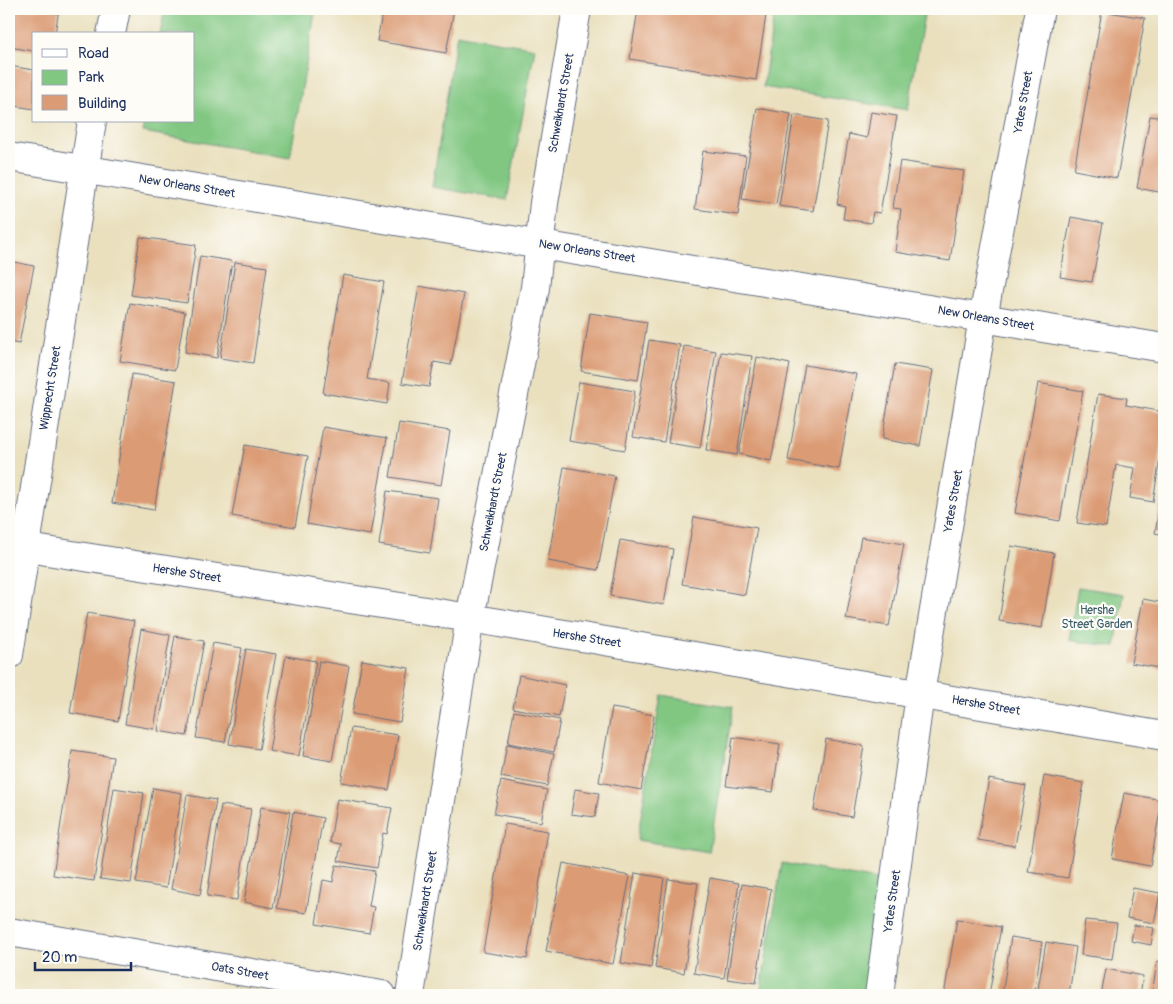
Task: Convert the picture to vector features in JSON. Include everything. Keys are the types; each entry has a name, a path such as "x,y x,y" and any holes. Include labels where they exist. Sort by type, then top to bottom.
{"street":[{"path":"111,32 116,9"},
{"name":"Schweikhardt Street","path":"410,995 470,618 535,288 544,203 578,9"},
{"name":"Yates Street","path":"879,995 920,694 983,318 1040,9"},
{"name":"Wipprecht Street","path":"9,655 17,546 92,122"},
{"name":"New Orleans Street","path":"9,157 1164,348"},
{"name":"Hershe Street","path":"17,546 470,618 1164,736"},
{"name":"Oats Street","path":"9,932 382,995"}],"green space":[{"path":"165,9 290,9 315,13 290,158 143,132 145,122 195,122 195,32 160,32"},
{"path":"775,9 925,9 908,110 763,87"},
{"path":"457,34 535,48 507,200 432,187"},
{"name":"Hershe Street Garden","path":"1078,587 1124,594 1115,647 1069,640"},
{"path":"661,695 733,707 709,852 637,840"},
{"path":"782,863 883,881 865,995 760,995"}],"building":[{"path":"13,9 59,9 55,32 32,32 32,51 9,47 9,13 12,14"},
{"path":"383,9 454,9 446,53 377,41"},
{"path":"638,9 767,9 756,80 630,59"},
{"path":"1102,11 1145,18 1117,178 1074,170"},
{"path":"9,66 32,70 32,109 9,105"},
{"path":"757,108 791,114 776,204 742,199"},
{"path":"871,112 897,116 880,213 873,212 871,223 843,219 845,206 837,204 849,134 867,138"},
{"path":"794,115 828,121 813,211 779,206"},
{"path":"1150,116 1164,118 1164,193 1137,188"},
{"path":"703,151 746,156 738,215 695,209"},
{"path":"900,161 964,171 950,261 895,252 901,209 893,208"},
{"path":"1071,217 1103,223 1092,282 1060,277"},
{"path":"140,237 196,245 187,303 131,295"},
{"path":"200,256 232,261 217,358 185,352"},
{"path":"9,261 34,266 19,344 9,342"},
{"path":"235,262 267,267 253,363 220,358"},
{"path":"343,275 384,282 367,379 390,383 387,404 323,393"},
{"path":"419,286 464,294 451,365 434,362 429,387 402,383"},
{"path":"130,303 185,312 175,370 120,361"},
{"path":"590,313 647,322 638,380 581,371"},
{"path":"649,340 680,345 664,442 633,437"},
{"path":"684,346 716,351 700,448 668,443"},
{"path":"721,352 752,356 737,455 706,450"},
{"path":"757,357 790,364 771,461 739,454"},
{"path":"895,364 933,370 920,446 882,439"},
{"path":"805,365 856,374 839,469 788,460"},
{"path":"132,374 176,381 154,510 112,503"},
{"path":"579,382 635,391 625,450 569,441"},
{"path":"1038,383 1083,391 1060,521 1015,513"},
{"path":"1098,394 1127,398 1126,405 1164,412 1164,432 1153,502 1130,498 1135,468 1116,465 1106,527 1077,523"},
{"path":"399,423 450,431 441,485 390,477"},
{"path":"323,427 387,438 370,535 307,524"},
{"path":"245,445 308,456 295,527 232,516"},
{"path":"564,467 615,476 598,570 548,561"},
{"path":"387,491 438,498 430,553 379,545"},
{"path":"1161,499 1164,500 1164,535 1155,533"},
{"path":"694,517 757,528 745,595 682,584"},
{"path":"861,537 904,544 889,626 846,619"},
{"path":"620,540 673,549 664,605 610,596"},
{"path":"1011,546 1054,553 1042,628 999,621"},
{"path":"1143,599 1164,603 1164,669 1131,663"},
{"path":"87,613 134,621 118,721 70,713"},
{"path":"141,629 170,635 154,729 125,724"},
{"path":"175,636 204,641 187,736 158,731"},
{"path":"213,643 242,648 225,742 196,738"},
{"path":"246,649 276,654 259,749 229,744"},
{"path":"286,656 316,661 299,756 269,751"},
{"path":"362,660 409,668 400,722 352,714"},
{"path":"319,661 349,666 332,761 303,756"},
{"path":"519,675 565,685 559,717 513,708"},
{"path":"612,708 654,715 641,790 599,782"},
{"path":"514,711 560,720 554,752 508,743"},
{"path":"351,728 398,735 389,790 341,782"},
{"path":"733,737 780,744 773,792 726,786"},
{"path":"826,739 864,746 852,817 814,810"},
{"path":"507,744 554,754 547,786 501,777"},
{"path":"72,751 113,757 94,881 53,875"},
{"path":"1044,776 1084,783 1068,878 1028,872"},
{"path":"989,779 1026,786 1015,846 978,840"},
{"path":"501,781 547,790 541,822 494,814"},
{"path":"114,788 144,793 131,883 100,879"},
{"path":"153,788 182,793 166,888 136,883"},
{"path":"575,789 599,793 595,817 571,814"},
{"path":"1124,793 1162,800 1150,866 1112,859"},
{"path":"187,795 216,800 200,895 171,889"},
{"path":"337,799 392,808 387,834 383,833 377,868 338,861 341,844 330,842"},
{"path":"221,805 251,809 237,900 207,896"},
{"path":"261,807 290,812 273,908 244,902"},
{"path":"293,812 323,818 306,913 277,908"},
{"path":"505,824 548,831 527,959 483,952"},
{"path":"563,863 630,876 613,964 546,951"},
{"path":"336,865 375,871 369,906 374,907 369,933 316,924 323,880 333,882"},
{"path":"635,873 664,878 651,968 621,963"},
{"path":"710,878 739,883 724,978 694,973"},
{"path":"668,879 698,883 684,973 655,968"},
{"path":"742,884 771,889 756,983 727,979"},
{"path":"1133,888 1160,893 1154,923 1127,918"},
{"path":"957,919 1001,927 989,995 944,995"},
{"path":"1085,920 1117,923 1112,959 1081,955"},
{"path":"1134,925 1154,928 1151,945 1131,941"},
{"path":"1011,937 1042,942 1034,995 1002,995"},
{"path":"1046,942 1076,947 1069,995 1037,995"},
{"path":"1157,961 1164,962 1164,995 1152,995"},
{"path":"1106,969 1143,976 1140,995 1101,995"},
{"path":"21,992 34,994 34,995 20,995"}]}
